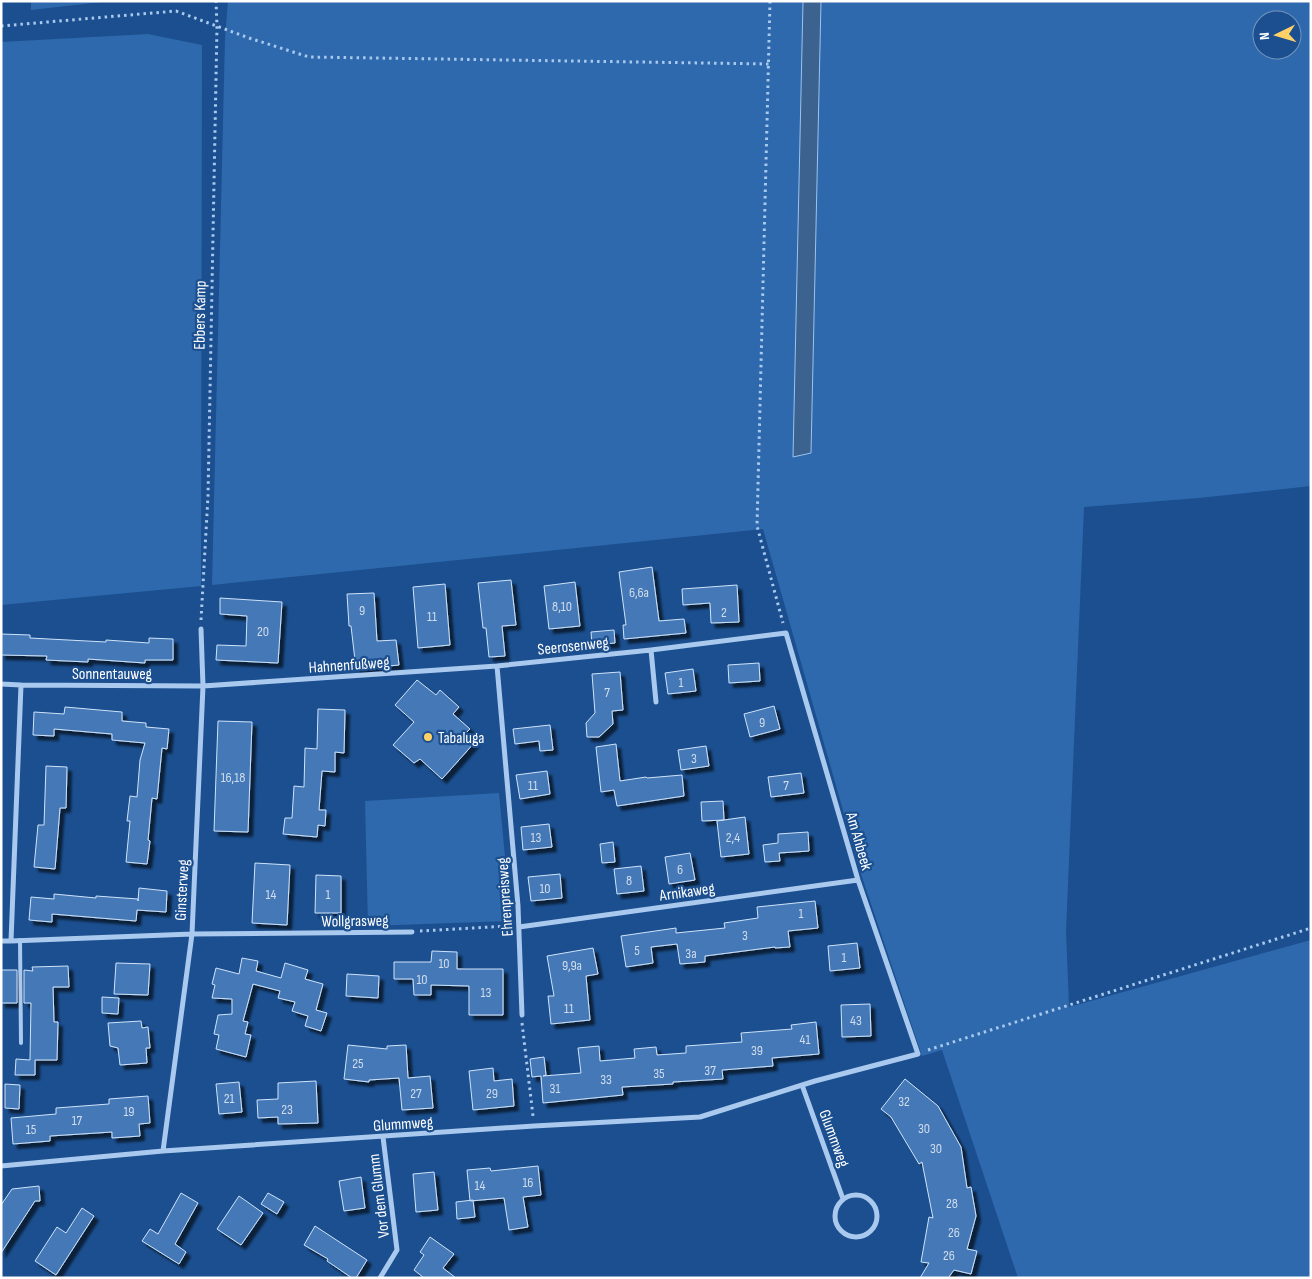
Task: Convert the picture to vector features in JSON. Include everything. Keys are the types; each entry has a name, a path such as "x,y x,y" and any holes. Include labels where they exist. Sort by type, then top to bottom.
{"street":[{"name":"Ginsterweg","path":"163,1150 192,934 203,686 201,629"},
{"name":"Seerosenweg","path":"497,666 652,650 786,633"},
{"name":"Am Ahbeek","path":"786,633 858,880 918,1054"},
{"path":"652,650 656,702"},
{"name":"Hahnenfußweg","path":"203,686 497,666"},
{"name":"Ehrenpreisweg","path":"497,666 519,927 522,1015"},
{"name":"Sonnentauweg","path":"1,684 203,686"},
{"path":"11,941 21,685"},
{"name":"Arnikaweg","path":"519,927 858,880"},
{"name":"Wollgrasweg","path":"192,934 412,932"},
{"path":"1,941 192,934"},
{"name":"Glummweg","path":"1,1166 163,1150 700,1117 802,1085 918,1054"},
{"name":"Glummweg","path":"802,1085 843,1199"},
{"name":"Vor dem Glumm","path":"380,1278 397,1250 383,1137"},
{"path":"855,1195 860,1196 866,1198 875,1206 877,1212 876,1224 869,1233 858,1238 841,1232 835,1215 836,1209 843,1199 855,1195"}],"lane":[{"path":"20,940 21,1042"}],"path":[{"name":"Ebbers Kamp","path":"201,629 208,496 216,1"},
{"path":"770,1 757,526 786,633"},
{"path":"1,26 176,11 249,38 309,57 769,64"},
{"name":"Wollgrasweg","path":"412,932 519,927"},
{"path":"918,1054 1311,928"},
{"path":"522,1015 534,1126"}],"shaded area":[{"path":"31,1 111,1 31,10"},
{"path":"228,1 803,1 793,457 811,453 821,1 1311,1 1311,486 1199,498 1084,507 1066,931 1069,1007 1311,940 1311,1278 1018,1278 942,1050 922,1056 862,877 763,529 212,585 225,38"},
{"path":"803,1 821,1 811,453 793,457"},
{"path":"148,34 202,45 201,586 1,605 1,42"},
{"path":"499,793 511,921 368,926 365,801"}],"building":[{"path":"652,567 659,621 684,619 686,633 624,639 623,625 626,625 619,572"},
{"path":"511,580 516,625 502,626 505,656 489,657 486,628 483,628 478,583"},
{"path":"575,582 580,626 549,629 544,586"},
{"path":"445,584 450,645 418,648 413,587"},
{"path":"737,585 739,622 711,623 710,603 683,605 682,589"},
{"path":"374,593 377,641 396,640 399,665 356,669 351,626 349,626 347,594"},
{"path":"220,598 282,602 278,663 216,660 217,645 246,646 247,616 220,614"},
{"path":"614,630 615,643 592,645 591,632"},
{"path":"1,634 30,635 30,638 106,642 106,640 149,643 149,638 173,639 173,660 145,660 145,663 88,659 88,662 46,660 47,656 1,655"},
{"path":"759,663 760,681 729,683 728,665"},
{"path":"693,669 696,691 668,694 665,673"},
{"path":"620,672 623,710 612,711 613,724 599,737 587,737 586,723 595,713 592,674"},
{"path":"417,680 436,695 440,690 459,707 453,714 470,729 465,734 475,742 442,779 420,759 414,763 393,745 414,722 395,705"},
{"path":"774,706 780,729 750,737 744,714"},
{"path":"65,707 122,712 122,721 146,723 146,727 169,729 167,749 162,748 157,799 152,798 147,864 126,862 130,821 127,821 130,796 137,797 140,760 145,743 112,740 112,734 54,729 54,736 33,735 34,712 64,714"},
{"path":"318,709 345,710 344,753 335,752 335,772 322,771 319,810 326,810 325,826 318,825 317,837 283,834 285,818 292,818 294,786 304,787 305,748 317,749"},
{"path":"218,721 252,722 248,832 214,831"},
{"path":"550,725 553,750 540,751 539,741 515,744 513,729"},
{"path":"616,744 620,781 682,775 684,796 617,806 614,790 601,792 596,747"},
{"path":"706,746 709,766 681,770 678,750"},
{"path":"46,766 67,767 66,808 60,808 55,869 34,867 38,825 44,825"},
{"path":"547,771 550,794 520,799 516,775"},
{"path":"801,773 804,793 771,797 768,777"},
{"path":"723,801 724,820 702,821 701,802"},
{"path":"745,817 749,854 721,857 717,821"},
{"path":"549,824 552,847 523,850 521,827"},
{"path":"808,832 809,851 779,853 780,861 765,862 763,845 778,843 778,834"},
{"path":"613,842 615,862 602,863 600,844"},
{"path":"690,853 695,880 669,884 665,857"},
{"path":"255,863 290,865 287,925 252,923"},
{"path":"641,866 644,891 617,894 614,869"},
{"path":"560,874 562,898 531,901 528,877"},
{"path":"316,875 341,876 341,913 315,913"},
{"path":"139,888 167,891 166,912 137,910 136,921 52,914 52,922 29,920 31,897 54,899 54,894 138,899 138,901"},
{"path":"815,901 818,928 788,931 790,947 775,947 705,956 705,962 680,964 677,944 651,947 653,963 626,967 621,936 676,928 676,933 725,928 724,923 758,918 757,907"},
{"path":"857,943 860,968 830,971 828,946"},
{"path":"593,948 598,974 586,976 590,1020 551,1024 548,996 554,996 547,956"},
{"path":"432,951 457,952 457,969 503,969 503,1015 469,1015 469,986 431,985 431,995 414,995 413,979 394,979 394,962 431,962"},
{"path":"242,958 258,961 256,971 281,978 285,963 308,970 305,979 323,984 316,1010 327,1013 321,1031 305,1026 308,1016 292,1011 295,1002 278,998 280,991 253,984 243,1021 248,1022 245,1034 251,1035 246,1057 216,1049 219,1035 214,1034 218,1015 232,1014 232,999 212,998 215,985 212,984 216,968 239,974"},
{"path":"116,963 150,964 148,995 114,994"},
{"path":"68,966 69,987 53,987 54,1022 58,1022 57,1060 35,1060 35,1075 15,1075 16,1059 30,1060 31,1003 24,1003 24,970 33,971 32,967"},
{"path":"1,970 17,970 17,1003 1,1003"},
{"path":"347,974 379,976 378,998 346,996"},
{"path":"102,997 119,998 118,1014 102,1013"},
{"path":"870,1004 871,1036 842,1037 841,1005"},
{"path":"141,1021 142,1028 148,1027 150,1048 146,1048 147,1063 120,1065 118,1048 110,1046 108,1023"},
{"path":"816,1022 819,1054 772,1058 773,1066 722,1070 723,1079 622,1087 623,1095 543,1103 541,1076 532,1077 530,1059 544,1057 546,1075 543,1076 581,1073 578,1048 599,1046 600,1061 635,1058 634,1049 656,1047 657,1055 686,1053 686,1046 742,1042 741,1033 792,1029 791,1025"},
{"path":"348,1045 387,1049 387,1046 406,1045 408,1078 430,1076 433,1108 402,1110 399,1078 369,1080 369,1082 344,1079"},
{"path":"493,1068 494,1081 512,1079 514,1106 473,1110 469,1071"},
{"path":"905,1079 938,1106 961,1147 967,1188 971,1187 976,1216 967,1249 977,1251 971,1274 954,1270 948,1278 920,1278 929,1263 921,1262 929,1217 933,1218 922,1162 919,1164 891,1117 881,1109"},
{"path":"316,1081 318,1123 278,1124 278,1117 258,1118 257,1100 278,1099 278,1083"},
{"path":"239,1082 242,1112 219,1114 216,1084"},
{"path":"5,1084 20,1085 19,1109 5,1108"},
{"path":"148,1096 150,1123 139,1124 140,1136 112,1138 112,1132 50,1136 50,1141 13,1144 11,1118 56,1114 56,1108 109,1104 109,1099"},
{"path":"538,1166 541,1195 523,1197 528,1227 509,1230 504,1198 470,1201 467,1170 490,1168 491,1171"},
{"path":"434,1172 438,1210 416,1212 413,1174"},
{"path":"361,1177 365,1208 344,1211 339,1181"},
{"path":"39,1186 40,1201 35,1201 1,1253 1,1205 12,1189"},
{"path":"181,1193 198,1203 175,1244 186,1252 179,1264 142,1241 150,1229 158,1234"},
{"path":"268,1193 284,1202 277,1214 261,1204"},
{"path":"239,1196 263,1213 241,1245 217,1229"},
{"path":"473,1200 475,1217 457,1219 456,1202"},
{"path":"82,1208 94,1216 56,1275 35,1261 57,1227 66,1233"},
{"path":"315,1226 367,1260 356,1278 352,1278 327,1261 328,1259 304,1245"},
{"path":"430,1237 454,1254 443,1268 456,1278 424,1278 414,1270 424,1255 420,1252"}],"place":[{"name":"Tabaluga","path":"428,737"}]}
